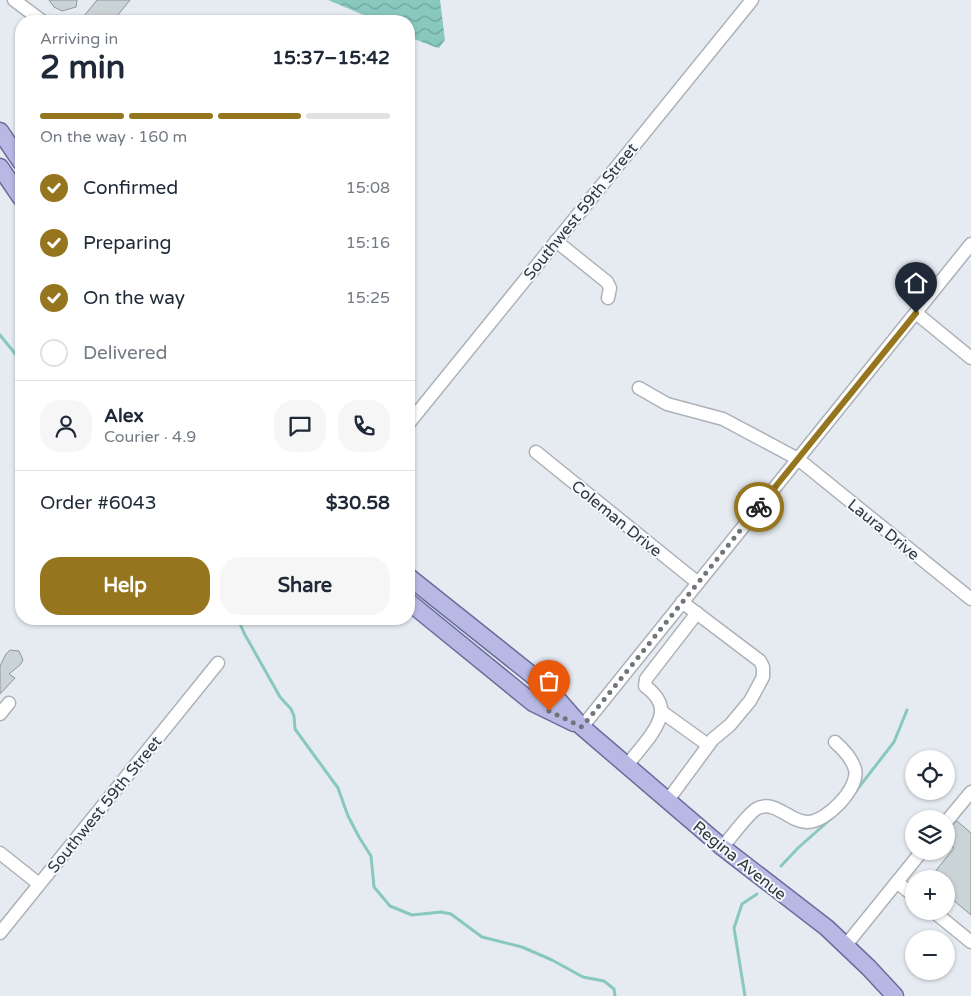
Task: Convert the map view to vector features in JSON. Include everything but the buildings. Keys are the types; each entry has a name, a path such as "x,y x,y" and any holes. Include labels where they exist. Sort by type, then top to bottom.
{"main road":[{"path":"0,132 15,153"},
{"path":"0,167 15,189"},
{"name":"Regina Avenue","path":"415,582 546,687 582,727 722,847 827,928 870,968 895,996"},
{"name":"Regina Avenue","path":"415,607 533,702 582,727"}],"street":[{"path":"14,0 34,15"},
{"name":"Southwest 59th Street","path":"415,416 752,0"},
{"path":"556,241 607,282 610,288 608,298"},
{"path":"582,727 971,244"},
{"path":"916,313 971,358"},
{"name":"Laura Drive","path":"639,388 667,404 723,419 798,459 971,598"},
{"name":"Coleman Drive","path":"536,452 698,583"},
{"path":"668,800 708,746 730,725 750,701 763,677 763,668 760,660 682,602"},
{"path":"697,613 652,670 646,679 645,686 654,692 662,712 708,746"},
{"path":"657,634 671,645"},
{"path":"637,659 652,670"},
{"name":"Southwest 59th Street","path":"0,933 218,663"},
{"path":"0,714 9,703"},
{"path":"627,765 651,734 662,712"},
{"path":"722,847 750,814 758,808 774,808 798,821 814,822 837,806 853,786 855,770 847,755 835,742"},
{"path":"955,811 971,792"},
{"path":"0,853 39,884"},
{"path":"846,945 915,860"},
{"path":"897,882 905,889"},
{"path":"943,920 971,942"}],"water":[{"path":"328,0 440,0 445,40 439,48 415,39 415,15 364,15"}],"waterway":[{"path":"0,335 15,354"},
{"path":"241,625 280,697 291,709 294,716 295,729 338,788 348,816 371,856 374,887 390,906 412,915 441,912 451,914 482,937 522,947 552,960 583,977 604,981 614,989 615,996"},
{"path":"856,791 894,742 907,710"},
{"path":"781,866 834,816"},
{"path":"745,996 734,928 742,904 757,894"}],"way so far":[{"path":"549,711 582,727 759,507"}],"route":[{"path":"759,507 916,313"}]}
